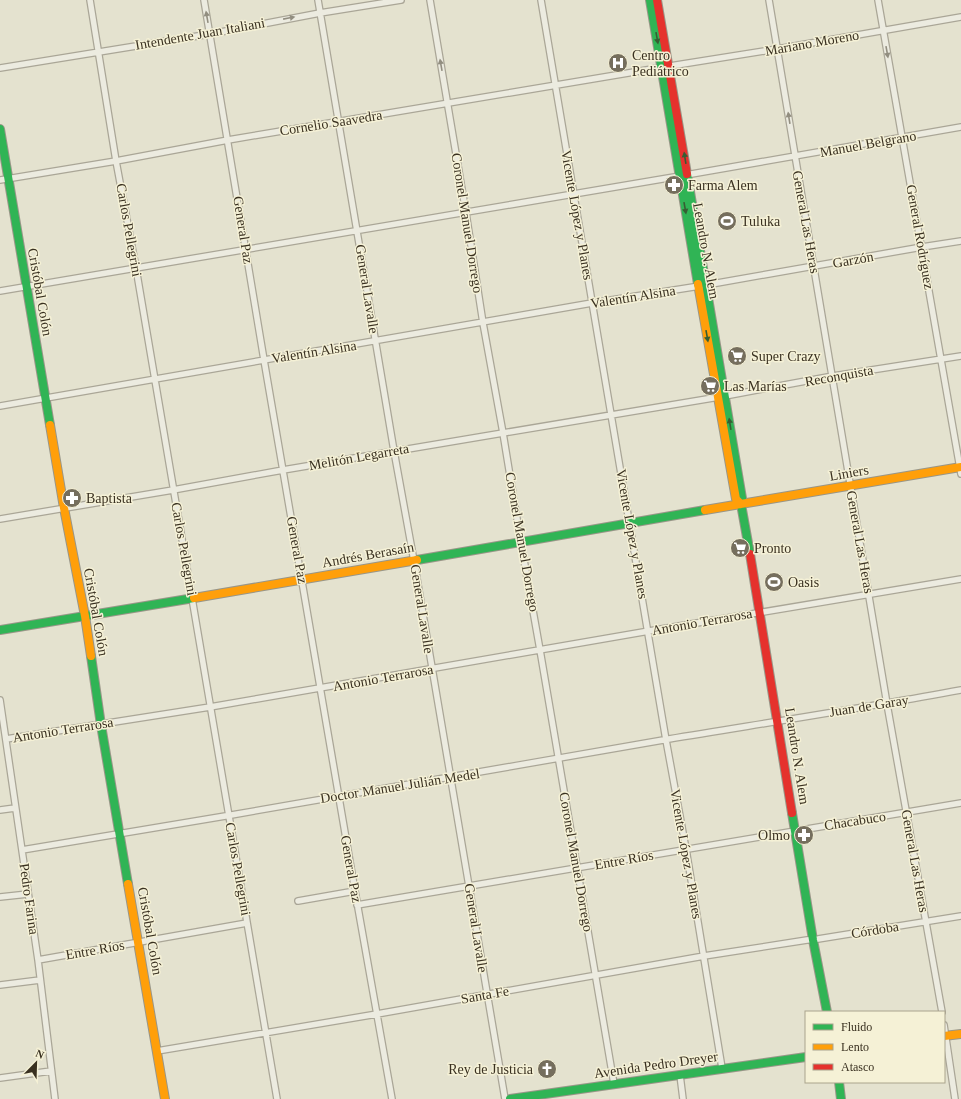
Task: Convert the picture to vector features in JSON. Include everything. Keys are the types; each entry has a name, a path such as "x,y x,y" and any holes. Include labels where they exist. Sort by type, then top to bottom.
{"street":[{"name":"Carlos Pellegrini","path":"90,0 116,161 136,268 277,1099"},
{"name":"General Paz","path":"204,0 338,796 392,1099"},
{"name":"General Lavalle","path":"318,0 505,1099"},
{"name":"Intendente Juan Italiani","path":"0,68 210,34 320,13 401,0"},
{"name":"Coronel Manuel Dorrego","path":"430,0 483,323 503,432 614,1084"},
{"name":"Vicente López y Planes","path":"541,0 722,1068"},
{"name":"Leandro N. Alem","path":"650,0 666,67"},
{"name":"Leandro N. Alem","path":"657,0 666,67 722,397 736,498 740,504 760,613 813,940 827,1011"},
{"name":"General Las Heras","path":"769,0 887,704 942,1011"},
{"name":"General Rodríguez","path":"878,0 961,469"},
{"name":"Mariano Moreno","path":"666,67 961,17"},
{"name":"Cornelio Saavedra","path":"4,179 666,67"},
{"name":"Manuel Belgrano","path":"0,291 684,176 961,127"},
{"name":"Cristóbal Colón","path":"0,129 4,179 26,287 64,508 85,616 101,724 165,1099"},
{"name":"Garzón","path":"702,286 961,241"},
{"name":"Valentín Alsina","path":"0,406 376,342 592,303 702,286"},
{"name":"Reconquista","path":"722,397 833,376 961,356"},
{"name":"Melitón Legarreta","path":"0,519 503,432 722,397"},
{"name":"Liniers","path":"740,504 961,469"},
{"name":"Andrés Berasaín","path":"0,630 521,543 740,504"},
{"name":"Antonio Terrarosa","path":"6,739 210,707 961,579"},
{"name":"Juan de Garay","path":"778,721 887,704 961,690"},
{"name":"Pedro Farina","path":"0,700 38,960 56,1099"},
{"name":"Doctor Manuel Julián Medel","path":"22,850 778,721"},
{"name":"Chacabuco","path":"796,830 961,803"},
{"path":"0,810 15,808"},
{"name":"Entre Ríos","path":"357,905 796,830"},
{"path":"298,902 355,891"},
{"path":"0,898 28,894"},
{"name":"Córdoba","path":"813,940 961,916"},
{"name":"Entre Ríos","path":"38,960 247,923"},
{"name":"Santa Fe","path":"157,1051 704,956 813,940"},
{"path":"0,985 40,980"},
{"path":"955,1099 945,1036 961,1034"},
{"name":"Avenida Pedro Dreyer","path":"510,1099 805,1057"},
{"path":"0,1078 52,1071"},
{"path":"680,1075 683,1099"},
{"path":"839,1083 841,1099"}],"traffic: fast":[{"path":"650,0 698,284"},
{"path":"0,129 50,425"},
{"path":"687,174 742,498 741,504 750,554"},
{"path":"417,560 705,510"},
{"path":"0,630 194,598"},
{"path":"91,656 128,884"},
{"path":"792,813 813,940 827,1011"},
{"path":"510,1099 805,1057"},
{"path":"839,1083 841,1099"}],"traffic: slow":[{"path":"698,284 736,499 741,504"},
{"path":"50,425 91,656"},
{"path":"705,510 961,467"},
{"path":"194,598 417,560"},
{"path":"128,884 165,1099"},
{"path":"945,1036 961,1034"}],"traffic: jam":[{"path":"657,0 687,174"},
{"path":"750,554 792,813"}],"place":[{"name":"Centro Pediátrico","path":"618,63"},
{"name":"Farma Alem","path":"674,185"},
{"name":"Tuluka","path":"727,221"},
{"name":"Super Crazy","path":"737,356"},
{"name":"Las Marías","path":"710,386"},
{"name":"Baptista","path":"72,498"},
{"name":"Pronto","path":"740,548"},
{"name":"Oasis","path":"774,582"},
{"name":"Olmo","path":"804,835"},
{"name":"Rey de Justicia","path":"547,1069"}]}
